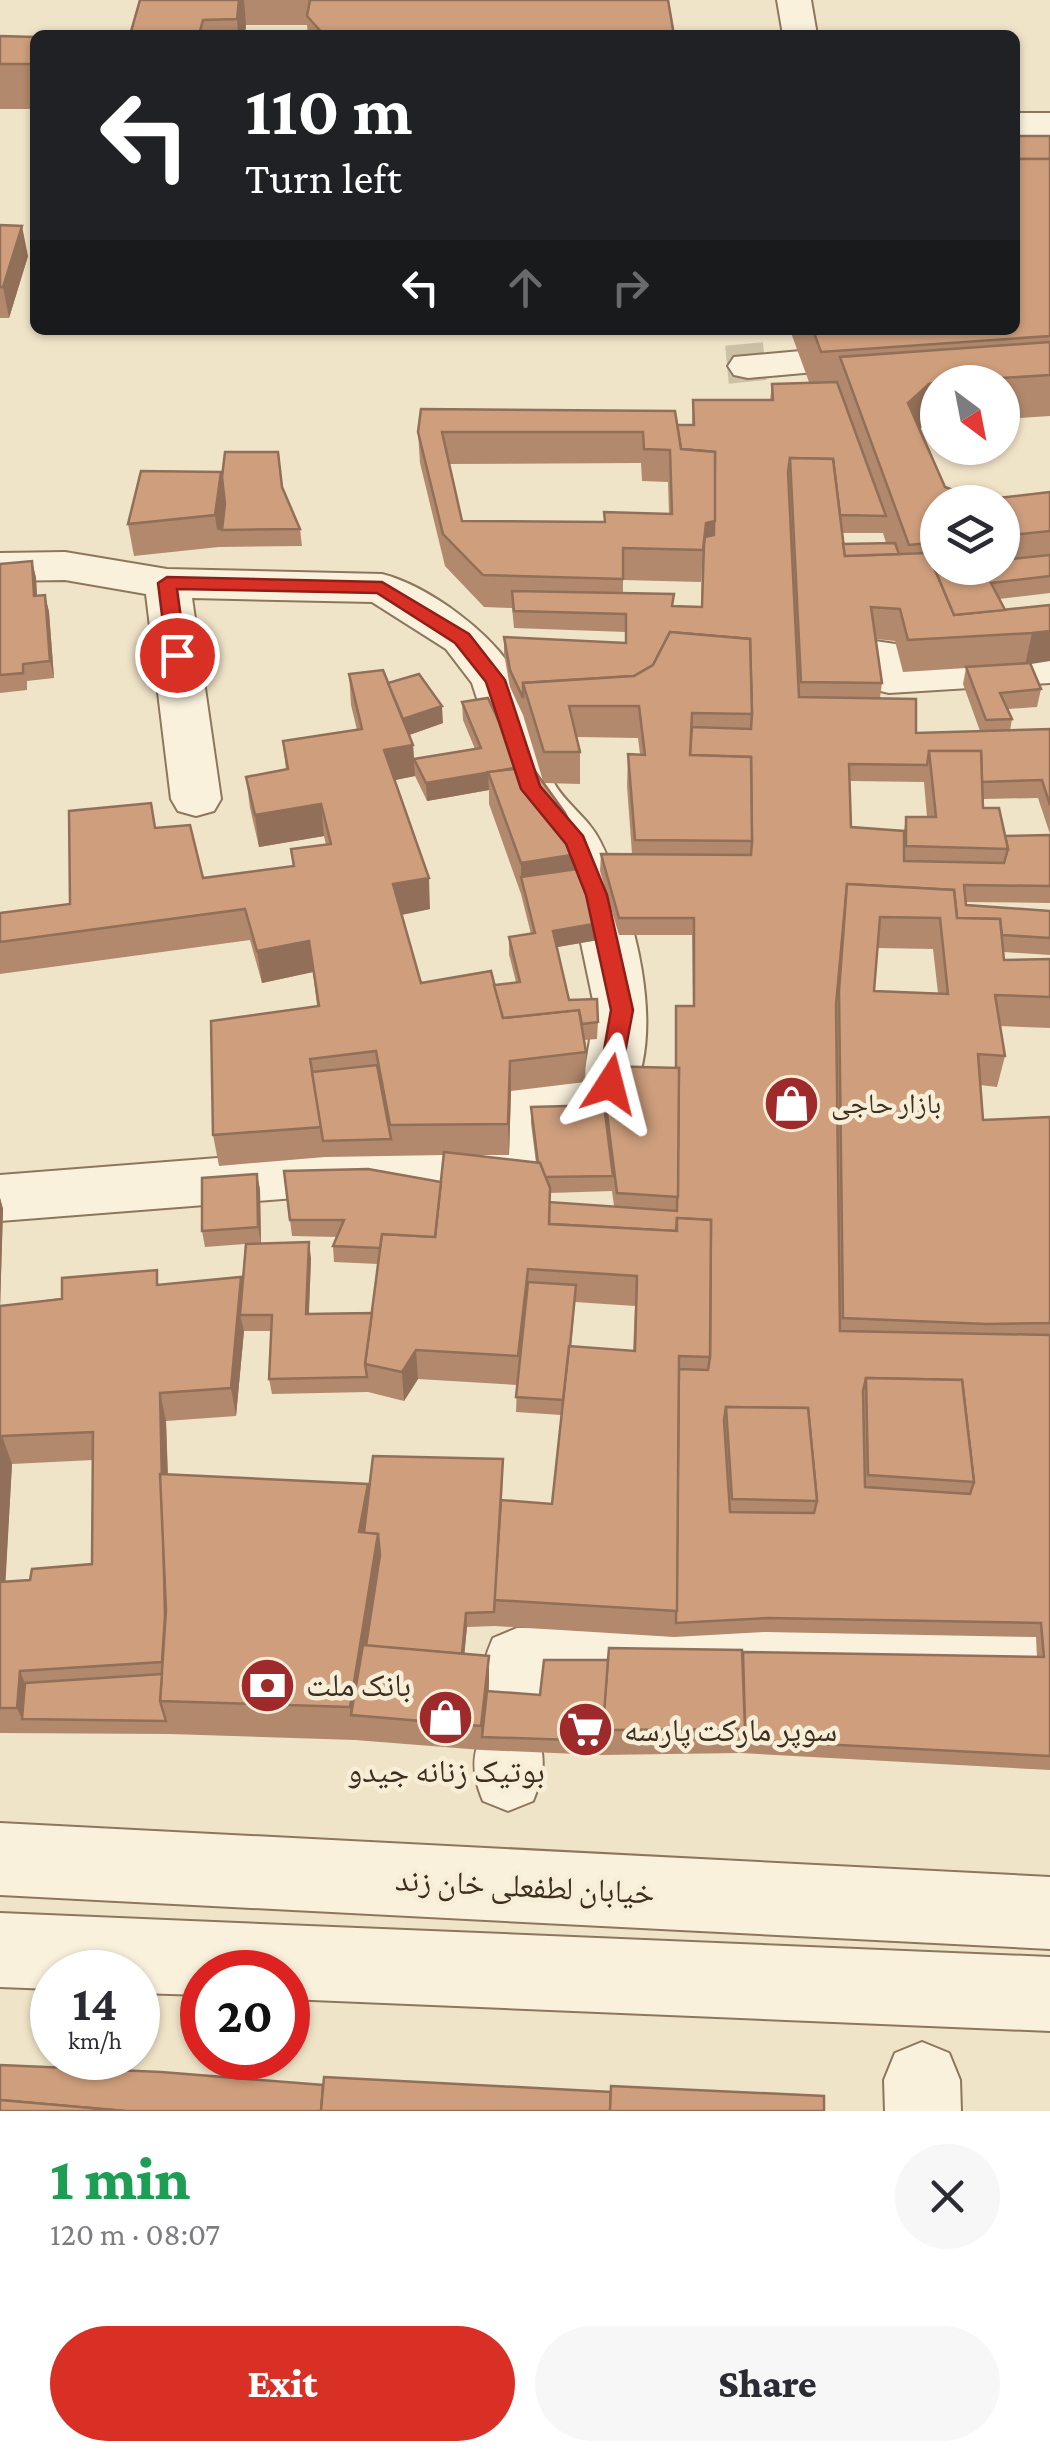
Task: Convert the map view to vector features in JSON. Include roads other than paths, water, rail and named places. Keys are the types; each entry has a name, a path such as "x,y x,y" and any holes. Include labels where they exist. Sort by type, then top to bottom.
{"street":[{"path":"794,0 799,30"},
{"path":"1020,124 1050,124"},
{"path":"744,347 801,363"},
{"path":"0,567 65,566 167,583 382,588 462,638 496,680 531,789 575,842 596,895 622,1010 610,1084 524,1107 512,1172 359,1170 0,1198"},
{"path":"167,583 196,799"},
{"path":"462,638 516,641"},
{"path":"868,654 885,656 889,678 1040,669 1050,713"},
{"path":"511,1745 516,1660 713,1661 756,1650 1050,1654"},
{"name":"خیابان لطفعلی خان زند","path":"0,1859 1050,1913"},
{"path":"0,1950 1050,1994"}],"tunnel":[{"path":"744,344 757,476"}],"place":[{"name":"بازار حاجی","path":"792,1103"},
{"name":"بانک ملت","path":"267,1685"},
{"name":"بوتیک زنانه جیدو","path":"446,1717"},
{"name":"سوپر مارکت پارسه","path":"585,1730"}]}
